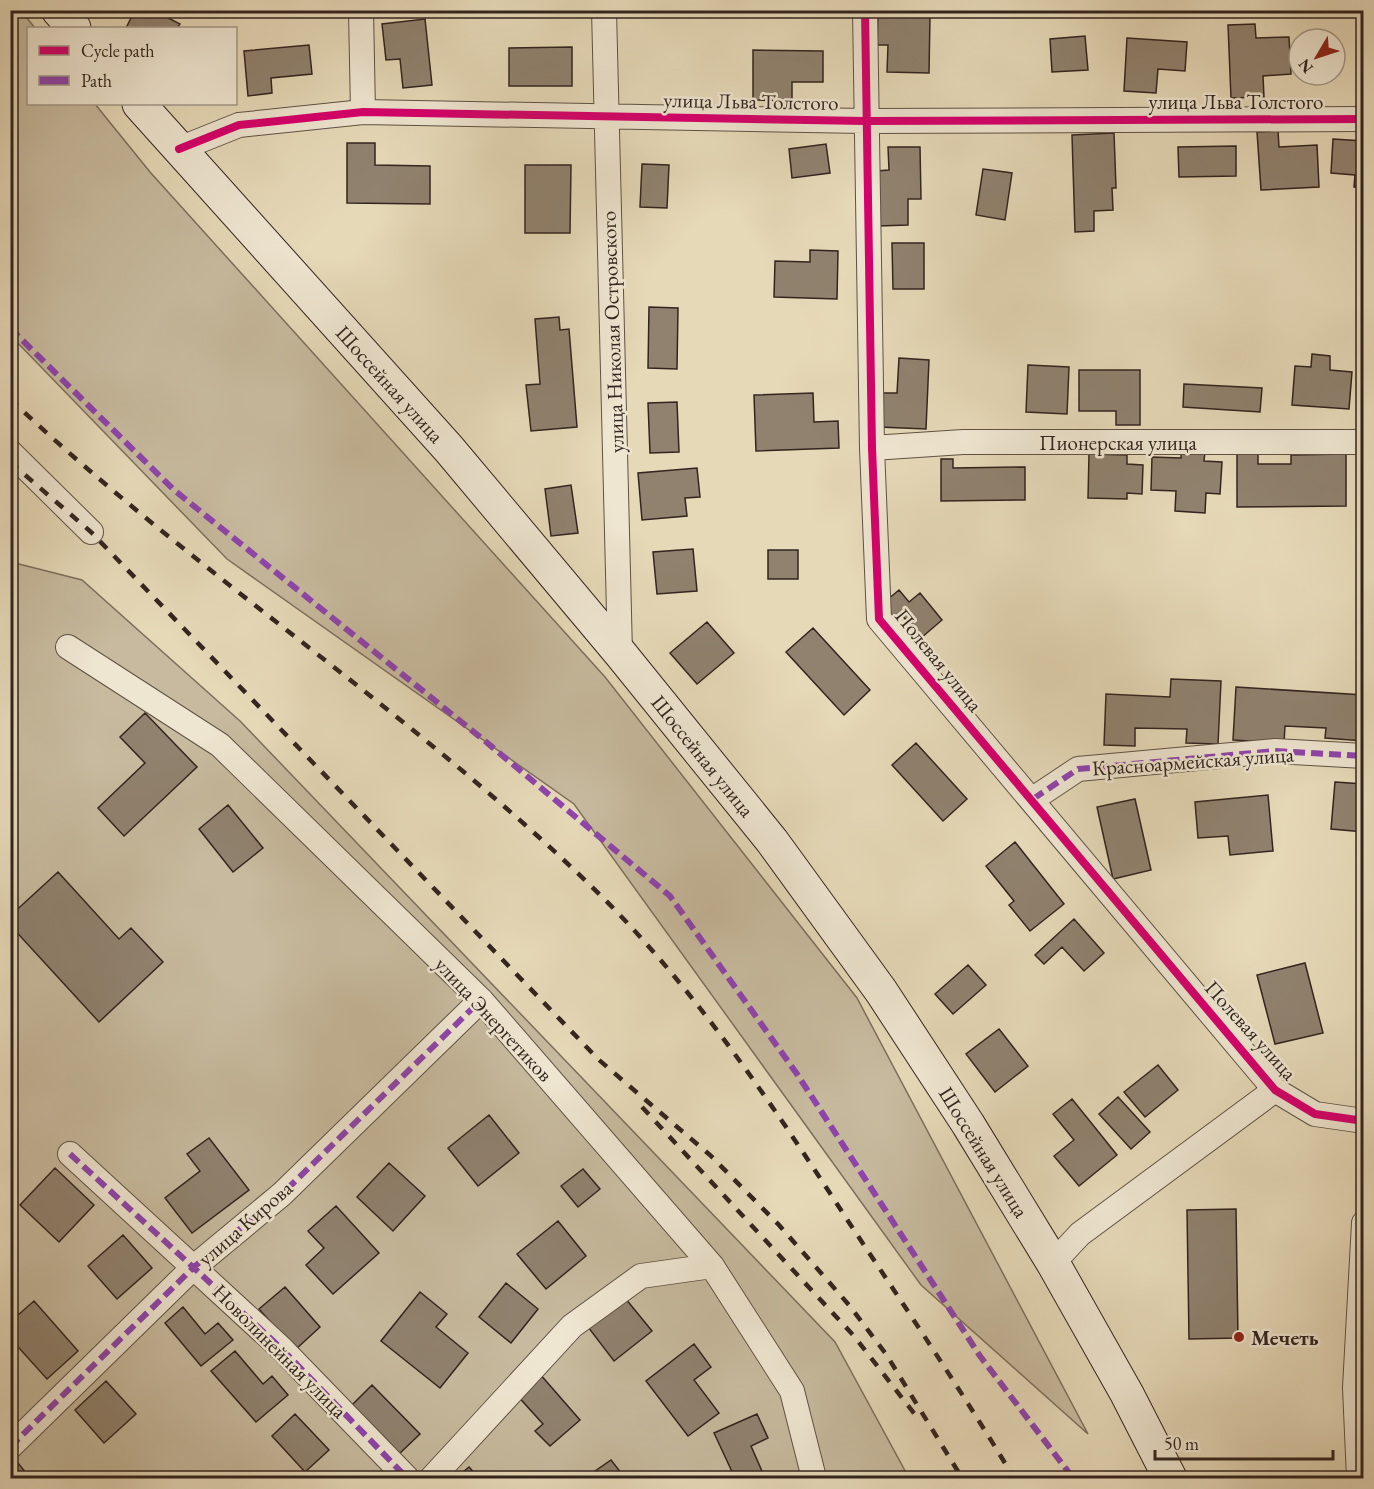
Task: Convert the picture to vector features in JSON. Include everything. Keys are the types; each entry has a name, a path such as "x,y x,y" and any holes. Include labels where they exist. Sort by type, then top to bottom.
{"main road":[{"path":"58,10 73,27"},
{"name":"Шоссейная улица","path":"140,105 449,449 620,653 772,841 882,991 1053,1263 1127,1394 1170,1479"}],"street":[{"path":"361,10 363,112"},
{"name":"улица Николая Островского","path":"604,10 620,653"},
{"name":"Полевая улица","path":"865,10 872,448 879,619 1275,1090 1315,1114 1364,1121"},
{"name":"улица Льва Толстого","path":"179,149 239,125 363,112 865,121 1364,119"},
{"name":"Пионерская улица","path":"872,448 963,442 1364,442"},
{"path":"10,452 92,532"},
{"name":"улица Энергетиков","path":"68,647 220,745 481,1000 712,1266 792,1391 814,1479"},
{"name":"Красноармейская улица","path":"1033,800 1078,769 1275,750 1364,756"},
{"name":"улица Кирова","path":"10,1447 194,1267 282,1194 481,1000"},
{"name":"Полевая улица","path":"1053,1263 1080,1234 1275,1090"},
{"name":"Новолинейная улица","path":"70,1154 281,1348 407,1479"},
{"path":"1359,1479 1355,1388 1364,1223"},
{"path":"432,1479 572,1326 641,1276 712,1266"}],"shaded area":[{"path":"10,11 21,11 34,27 27,27 27,105 96,105 150,172 605,677 857,998 1088,1434 921,1285 574,804 227,559 11,336"},
{"path":"11,562 82,580 240,721 835,1342 909,1478 11,1478"}],"building":[{"path":"135,10 153,10 180,24 178,27 126,27"},
{"path":"625,10 669,10 669,13 625,13"},
{"path":"878,14 930,15 929,73 887,72 888,45 877,45"},
{"path":"425,19 432,85 403,88 400,59 386,60 382,24"},
{"path":"1255,24 1256,38 1287,37 1287,74 1263,76 1264,97 1231,98 1228,25"},
{"path":"1085,36 1088,70 1052,72 1050,39"},
{"path":"1127,38 1187,42 1185,71 1158,69 1156,93 1124,91"},
{"path":"309,45 312,74 271,78 272,93 248,96 244,51"},
{"path":"572,47 572,86 509,86 509,48"},
{"path":"753,50 823,51 823,82 792,82 792,101 753,100"},
{"path":"1278,131 1279,147 1317,145 1319,187 1261,190 1257,132"},
{"path":"1114,133 1116,188 1112,188 1113,210 1094,211 1094,231 1075,232 1072,135"},
{"path":"1333,139 1364,141 1364,187 1354,187 1355,175 1331,173"},
{"path":"347,143 375,143 375,165 430,166 430,204 347,203"},
{"path":"826,144 830,173 792,178 789,149"},
{"path":"1236,146 1236,176 1179,177 1178,147"},
{"path":"888,147 920,147 921,199 908,199 908,225 878,226 876,171 889,170"},
{"path":"642,164 669,165 667,208 640,207"},
{"path":"525,165 571,165 570,233 525,233"},
{"path":"983,169 1012,173 1005,220 976,215"},
{"path":"892,243 924,243 924,289 893,289"},
{"path":"810,250 838,251 837,299 774,297 775,261 810,262"},
{"path":"649,307 678,308 677,369 648,368"},
{"path":"559,317 560,330 569,329 577,427 531,431 526,385 540,384 535,319"},
{"path":"1312,354 1330,356 1330,370 1352,372 1349,409 1292,405 1295,366 1311,367"},
{"path":"899,358 929,360 926,429 879,427 881,393 897,393"},
{"path":"1028,365 1069,367 1067,414 1026,412"},
{"path":"1079,370 1140,370 1140,425 1116,425 1116,411 1079,411"},
{"path":"1184,384 1262,388 1260,412 1183,407"},
{"path":"813,393 814,422 838,421 839,448 756,451 754,395"},
{"path":"677,402 679,452 650,453 648,403"},
{"path":"1237,450 1258,450 1258,464 1291,464 1291,455 1346,454 1346,506 1237,507"},
{"path":"1181,451 1205,452 1204,461 1222,462 1220,494 1206,493 1205,513 1175,511 1176,491 1151,490 1152,457 1181,458"},
{"path":"1089,454 1127,455 1127,464 1143,465 1142,494 1127,493 1127,499 1088,498"},
{"path":"941,459 953,459 953,468 1025,467 1025,500 941,501"},
{"path":"697,468 700,497 685,498 687,516 642,520 638,473"},
{"path":"571,485 578,533 551,536 545,489"},
{"path":"693,549 697,591 657,594 653,552"},
{"path":"768,550 798,550 798,579 768,579"},
{"path":"899,590 909,602 920,593 942,620 921,638 901,614 894,619 882,604"},
{"path":"707,622 734,653 697,684 670,653"},
{"path":"813,628 870,690 844,715 786,652"},
{"path":"1171,679 1221,681 1218,744 1186,743 1187,729 1135,728 1135,746 1104,745 1106,694 1170,697"},
{"path":"1236,687 1364,695 1364,741 1325,738 1326,728 1285,726 1284,743 1233,740"},
{"path":"145,713 197,767 124,836 98,808 145,763 120,737"},
{"path":"916,743 967,799 943,821 892,765"},
{"path":"1335,782 1364,784 1364,832 1331,829"},
{"path":"1268,795 1273,851 1230,855 1228,836 1198,838 1195,802"},
{"path":"1135,799 1151,870 1113,879 1097,807"},
{"path":"228,805 263,848 233,872 199,829"},
{"path":"1015,842 1064,904 1030,931 1009,905 1014,901 986,866"},
{"path":"58,872 119,939 131,928 163,962 99,1022 10,925 10,916"},
{"path":"1074,919 1104,953 1084,971 1062,947 1044,964 1035,955"},
{"path":"1305,963 1323,1033 1275,1044 1257,975"},
{"path":"968,965 986,985 953,1014 935,994"},
{"path":"999,1029 1028,1066 995,1092 966,1054"},
{"path":"1158,1065 1178,1090 1145,1117 1124,1092"},
{"path":"1118,1097 1150,1132 1131,1149 1099,1114"},
{"path":"1072,1099 1117,1155 1079,1186 1054,1156 1074,1140 1053,1114"},
{"path":"489,1115 519,1153 478,1186 448,1148"},
{"path":"209,1138 249,1190 192,1233 165,1198 200,1171 187,1154"},
{"path":"389,1163 425,1196 393,1231 357,1197"},
{"path":"55,1168 94,1205 59,1242 20,1205"},
{"path":"583,1169 600,1189 578,1207 561,1186"},
{"path":"336,1206 379,1253 333,1294 306,1265 324,1248 308,1231"},
{"path":"1236,1209 1238,1338 1189,1339 1187,1210"},
{"path":"558,1221 586,1256 546,1289 517,1254"},
{"path":"123,1235 152,1268 117,1299 88,1266"},
{"path":"506,1283 538,1309 511,1343 479,1317"},
{"path":"285,1287 320,1327 295,1350 259,1309"},
{"path":"420,1292 447,1314 436,1327 468,1353 440,1388 381,1341"},
{"path":"625,1298 652,1331 614,1361 588,1327"},
{"path":"34,1301 78,1351 47,1379 10,1338 10,1322"},
{"path":"183,1307 205,1334 218,1323 233,1340 201,1366 165,1323"},
{"path":"694,1344 711,1367 694,1380 719,1413 688,1436 646,1381"},
{"path":"235,1351 263,1384 272,1376 288,1395 256,1422 211,1371"},
{"path":"539,1373 580,1420 550,1446 535,1431 543,1424 515,1393"},
{"path":"106,1381 136,1414 104,1443 75,1410"},
{"path":"372,1385 420,1434 398,1455 350,1407"},
{"path":"295,1414 329,1450 305,1472 272,1436"},
{"path":"757,1414 768,1438 751,1446 765,1478 735,1478 714,1433"},
{"path":"611,1460 625,1478 585,1478"},
{"path":"18,1463 30,1478 10,1478 10,1469"},
{"path":"469,1467 479,1478 456,1478"}],"railway":[{"path":"10,399 152,523 375,699 520,820 627,923 697,1005 762,1092 934,1352 1014,1478"},
{"path":"10,462 91,532 599,1060 710,1155 779,1225 849,1305 886,1354 962,1478"},
{"path":"642,1107 854,1336 920,1421"}],"marked path":[{"path":"10,328 174,490 485,741 670,896 797,1074 980,1356 1073,1478"},
{"path":"1033,799 1078,769 1275,751 1364,756"},
{"path":"10,1447 194,1267 282,1194 481,1000"},
{"path":"70,1154 281,1348 407,1478"}],"cycle path":[{"path":"865,10 872,448 879,619 1275,1090 1315,1114 1364,1121"},
{"path":"179,149 239,125 363,112 865,121 1364,119"}],"place":[{"name":"Мечеть","path":"1239,1337"}]}
